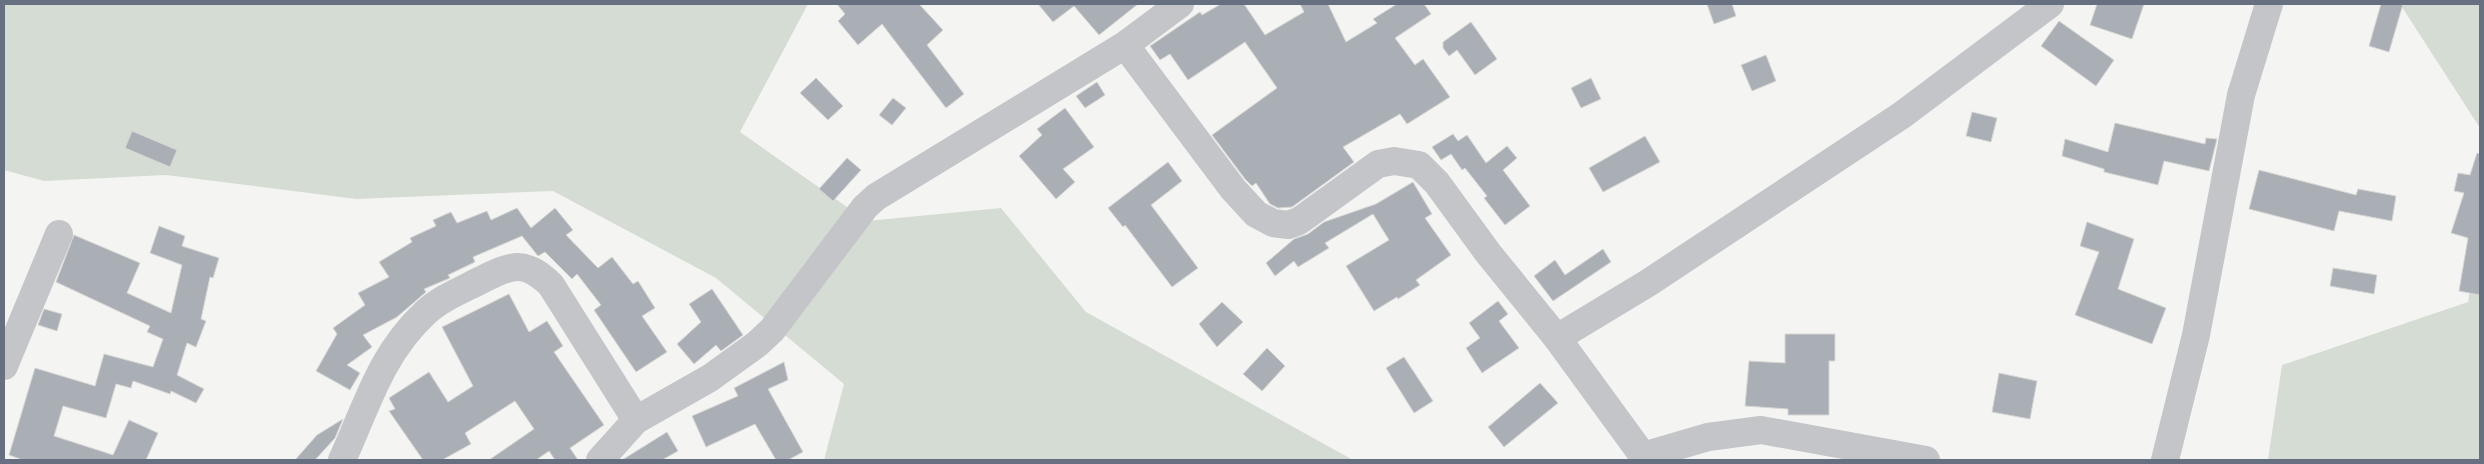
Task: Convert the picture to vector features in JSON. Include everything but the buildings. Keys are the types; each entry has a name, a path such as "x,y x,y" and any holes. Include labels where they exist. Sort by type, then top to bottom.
{"street":[{"path":"1557,338 1648,283 1902,115 2050,4"},
{"path":"2165,460 2196,335 2241,94 2269,4"},
{"path":"600,460 636,420 710,378 757,344 772,330 865,207 894,184 1126,45 1174,5"},
{"path":"1126,45 1233,189 1256,214 1273,223 1288,225 1299,221 1378,164 1394,161 1419,166 1437,183 1488,253 1557,338 1644,458 1708,437 1761,430 1926,460"},
{"path":"4,365 59,234"},
{"path":"352,454 384,364 392,350 426,312 446,297 498,272 517,266 537,271 552,285 636,420"}],"shaded area":[{"path":"4,4 808,4 740,132 867,221 1001,208 1086,312 1353,460 824,460 844,384 716,278 553,191 356,199 166,175 44,181 4,170"},
{"path":"2400,4 2480,4 2480,128"},
{"path":"2480,226 2480,460 2268,460 2282,365 2468,302"}]}
